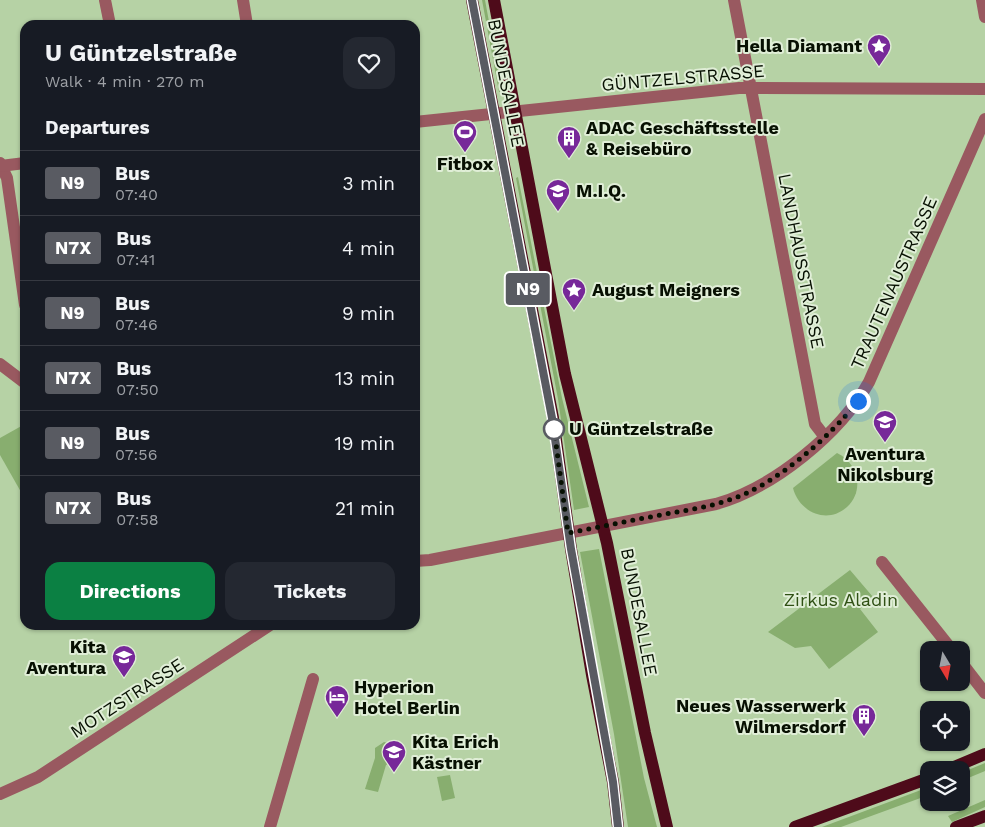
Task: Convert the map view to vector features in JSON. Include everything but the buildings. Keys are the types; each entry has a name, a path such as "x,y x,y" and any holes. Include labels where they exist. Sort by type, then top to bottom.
{"main road":[{"name":"BUNDESALLEE","path":"472,0 552,418 568,533 592,675 613,782 618,827"},
{"name":"BUNDESALLEE","path":"494,0 565,374 603,526 666,827"},
{"name":"BUNDESALLEE","path":"506,173 526,170"},
{"path":"968,761 985,754"},
{"path":"795,827 920,781"},
{"path":"956,827 985,816"}],"street":[{"path":"105,0 109,20"},
{"path":"242,0 246,20"},
{"name":"LANDHAUSSTRASSE","path":"734,0 815,424 825,436"},
{"path":"982,0 985,17"},
{"name":"GÜNTZELSTRASSE","path":"420,121 739,88 985,89"},
{"name":"TRAUTENAUSTRASSE","path":"420,561 703,507 742,496 762,485 796,461 849,412 859,400 869,382 980,147 985,119"},
{"path":"20,163 0,165 8,185 20,270"},
{"path":"0,364 20,380"},
{"path":"882,562 945,641"},
{"name":"MOTZSTRASSE","path":"0,794 38,777 262,630"},
{"path":"970,673 985,692"},
{"path":"270,827 313,679"}],"green space":[{"path":"482,0 485,0 499,76 504,91 499,92"},
{"path":"518,177 562,398 589,507 574,510 558,399 516,178"},
{"path":"20,427 20,490 0,455 0,438"},
{"path":"837,453 850,463 854,470 857,477 856,493 847,507 839,512 831,515 815,513 801,504 793,488"},
{"path":"599,549 644,778 657,827 628,827 614,734 580,552"},
{"name":"Zirkus Aladin","path":"850,570 873,597 860,609 878,632 829,669 811,646 795,648 768,632"},
{"path":"384,742 394,745 397,755 394,761 386,765 378,792 365,789 375,758 375,748"},
{"path":"985,763 985,771 970,777 970,769"},
{"path":"450,775 455,798 442,801 437,777"},
{"path":"920,790 920,798 841,827 822,827"},
{"path":"985,800 985,807 952,822 948,816 960,811 970,811 970,806"}],"bus line":[{"name":"N9","path":"472,0 552,418 592,675 613,782 618,827"}],"place":[{"name":"Hella Diamant","path":"879,67"},
{"name":"Fitbox","path":"465,153"},
{"name":"ADAC Geschäftsstelle & Reisebüro","path":"569,159"},
{"name":"M.I.Q.","path":"558,212"},
{"name":"August Meigners","path":"574,311"},
{"name":"U Güntzelstraße","path":"554,429"},
{"name":"Aventura Nikolsburg","path":"885,443"},
{"name":"Kita Aventura","path":"124,678"},
{"name":"Hyperion Hotel Berlin","path":"337,718"},
{"name":"Neues Wasserwerk Wilmersdorf","path":"864,737"},
{"name":"Kita Erich Kästner","path":"394,773"}],"route":[{"path":"554,429 568,533 703,507 742,496 762,485 796,461 845,418 858,401"}]}
